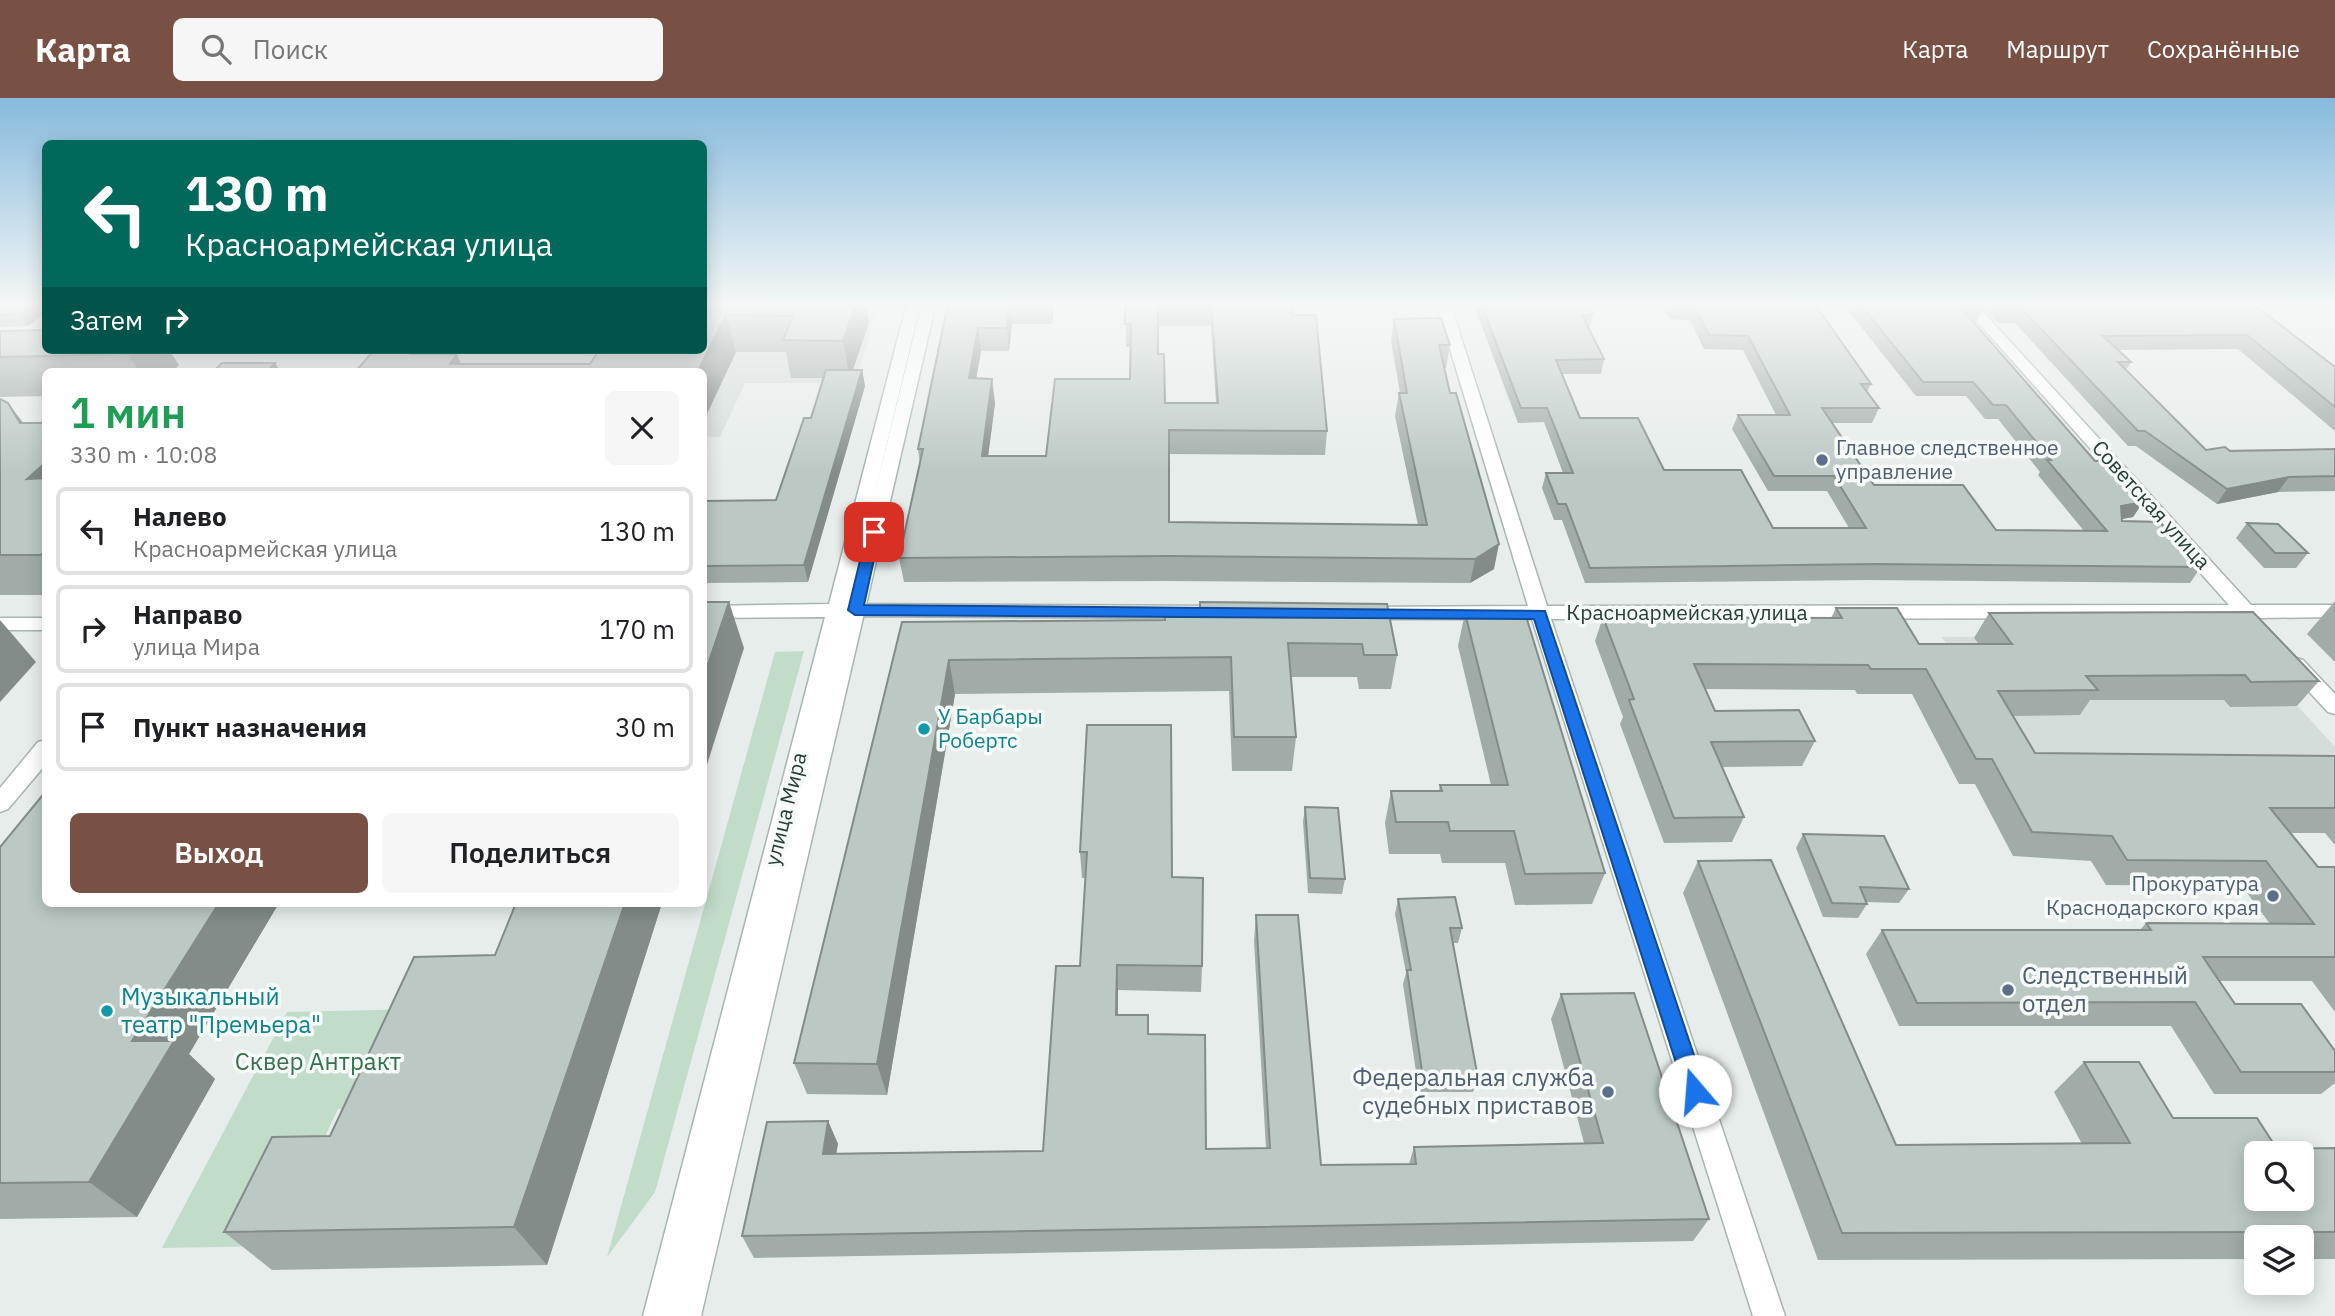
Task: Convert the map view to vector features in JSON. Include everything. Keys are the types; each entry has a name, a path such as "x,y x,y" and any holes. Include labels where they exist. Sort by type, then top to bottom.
{"street":[{"name":"улица Мира","path":"685,1316 901,360"},
{"name":"улица Мира","path":"659,1316 913,360"},
{"path":"1461,360 1540,614 1769,1316"},
{"name":"Советская улица","path":"2019,360 2264,630"},
{"name":"Красноармейская улица","path":"1346,613 2335,611"},
{"path":"707,612 1248,612"},
{"path":"0,624 42,624"},
{"path":"2282,650 2335,707"},
{"path":"0,803 42,753"}],"shaded area":[{"path":"383,360 862,360 855,383 745,383 720,437 707,437 707,368 376,368"},
{"path":"2234,636 2335,747 2335,781 2030,777 1942,637"}],"green space":[{"path":"804,651 655,1192 607,1257 704,907 707,907 707,897 775,652"},
{"name":"Сквер Антракт","path":"424,1009 380,1108 338,1109 273,1246 162,1248 287,1012"}],"building":[{"path":"366,360 453,360 450,364 590,364 593,360 704,360 700,368 359,368"},
{"path":"936,360 972,360 969,378 992,379 982,456 1046,456 1055,379 1130,379 1130,360 1164,360 1165,403 1218,403 1215,360 1320,360 1327,431 1169,430 1169,522 1427,525 1399,393 1407,393 1401,360 1442,360 1450,393 1456,393 1499,544 1475,559 1169,556 899,558 923,449 918,449"},
{"path":"1503,360 1564,360 1556,360 1580,418 1638,418 1664,470 1741,470 1773,528 1866,528 1834,476 1774,476 1738,415 1790,415 1761,360 1854,360 1871,384 1861,384 1879,408 1822,408 1874,485 1963,485 1996,530 2107,531 2047,460 2051,460 2006,405 1993,405 1973,382 1923,382 1905,360 2006,360 2095,461 2106,461 2143,502 2121,506 2122,521 2160,522 2201,567 1876,564 1590,568 1566,504 1558,504 1546,473 1573,473 1547,408 1521,408"},
{"path":"2070,360 2129,360 2131,362 2118,362 2206,450 2225,447 2230,451 2335,449 2335,476 2289,477 2227,489 2145,431 2138,431"},
{"path":"2277,360 2326,360 2335,367 2335,407"},
{"path":"222,363 275,363 270,368 217,368"},
{"path":"826,370 862,370 804,565 707,566 707,501 776,500 804,418 811,418"},
{"path":"0,399 8,403 20,423 42,423 42,466 27,479 42,478 42,554 0,555"},
{"path":"2247,523 2278,524 2308,553 2275,553"},
{"path":"707,602 729,602 707,667"},
{"path":"1200,602 1387,604 1397,655 1364,655 1362,644 1288,643 1296,737 1234,737 1231,657 949,660 877,1064 794,1063 902,622 1165,620 1165,617 1200,617"},
{"path":"1836,608 1897,608 1919,644 2012,644 1989,613 2253,612 2319,681 2251,682 2245,675 2086,676 2098,690 1998,691 2035,753 2335,756 2335,808 2270,808 2318,867 2335,867 2335,957 2203,957 2235,1004 2301,1004 2335,1051 2335,1072 2241,1072 2195,1002 1917,1003 1882,930 2151,930 2146,923 2314,924 2266,861 2127,860 2112,836 2032,832 1992,759 1976,759 1926,669 1871,669 1868,665 1694,664 1715,711 1799,710 1815,741 1711,742 1744,817 1674,818 1629,700 1634,699 1603,617 1842,618"},
{"path":"1465,613 1525,613 1605,873 1525,874 1514,831 1450,831 1448,822 1396,822 1391,791 1442,791 1440,785 1508,785"},
{"path":"1087,725 1171,725 1172,877 1203,878 1202,966 1117,965 1116,1015 1148,1015 1148,1034 1205,1035 1206,1149 1270,1148 1256,915 1298,915 1321,1165 1416,1164 1414,1147 1603,1143 1561,994 1634,993 1709,1219 742,1236 767,1122 828,1121 823,1154 1043,1151 1056,966 1080,966 1087,852 1080,852"},
{"name":"Музыкальный театр \"Премьера\"","path":"42,796 42,907 216,907 132,1041 174,1041 89,1182 0,1183 0,847"},
{"path":"1305,807 1338,808 1345,879 1310,878"},
{"path":"1803,834 1884,836 1909,889 1860,887 1867,904 1832,903"},
{"path":"1771,860 1896,1145 2130,1143 2084,1062 2139,1062 2173,1118 2257,1118 2272,1141 2244,1141 2244,1211 2314,1211 2314,1148 2335,1148 2335,1232 2314,1232 2314,1225 2244,1225 2244,1232 1842,1233 1698,861"},
{"path":"1455,897 1462,928 1450,928 1478,1078 1423,1078 1407,970 1411,970 1398,899"},
{"path":"514,907 624,907 514,1227 224,1232 272,1137 330,1136 414,957 495,955"}],"place":[{"name":"Главное следственное управление","path":"1822,460"},
{"name":"У Барбары Робертс","path":"924,729"},
{"name":"Прокуратура Краснодарского края","path":"2273,896"},
{"name":"Следственный отдел","path":"2008,990"},
{"name":"Музыкальный театр \"Премьера\"","path":"107,1011"},
{"name":"Федеральная служба судебных приставов","path":"1608,1092"}],"route":[{"path":"874,532 855,610 1540,614 1695,1091"}]}
